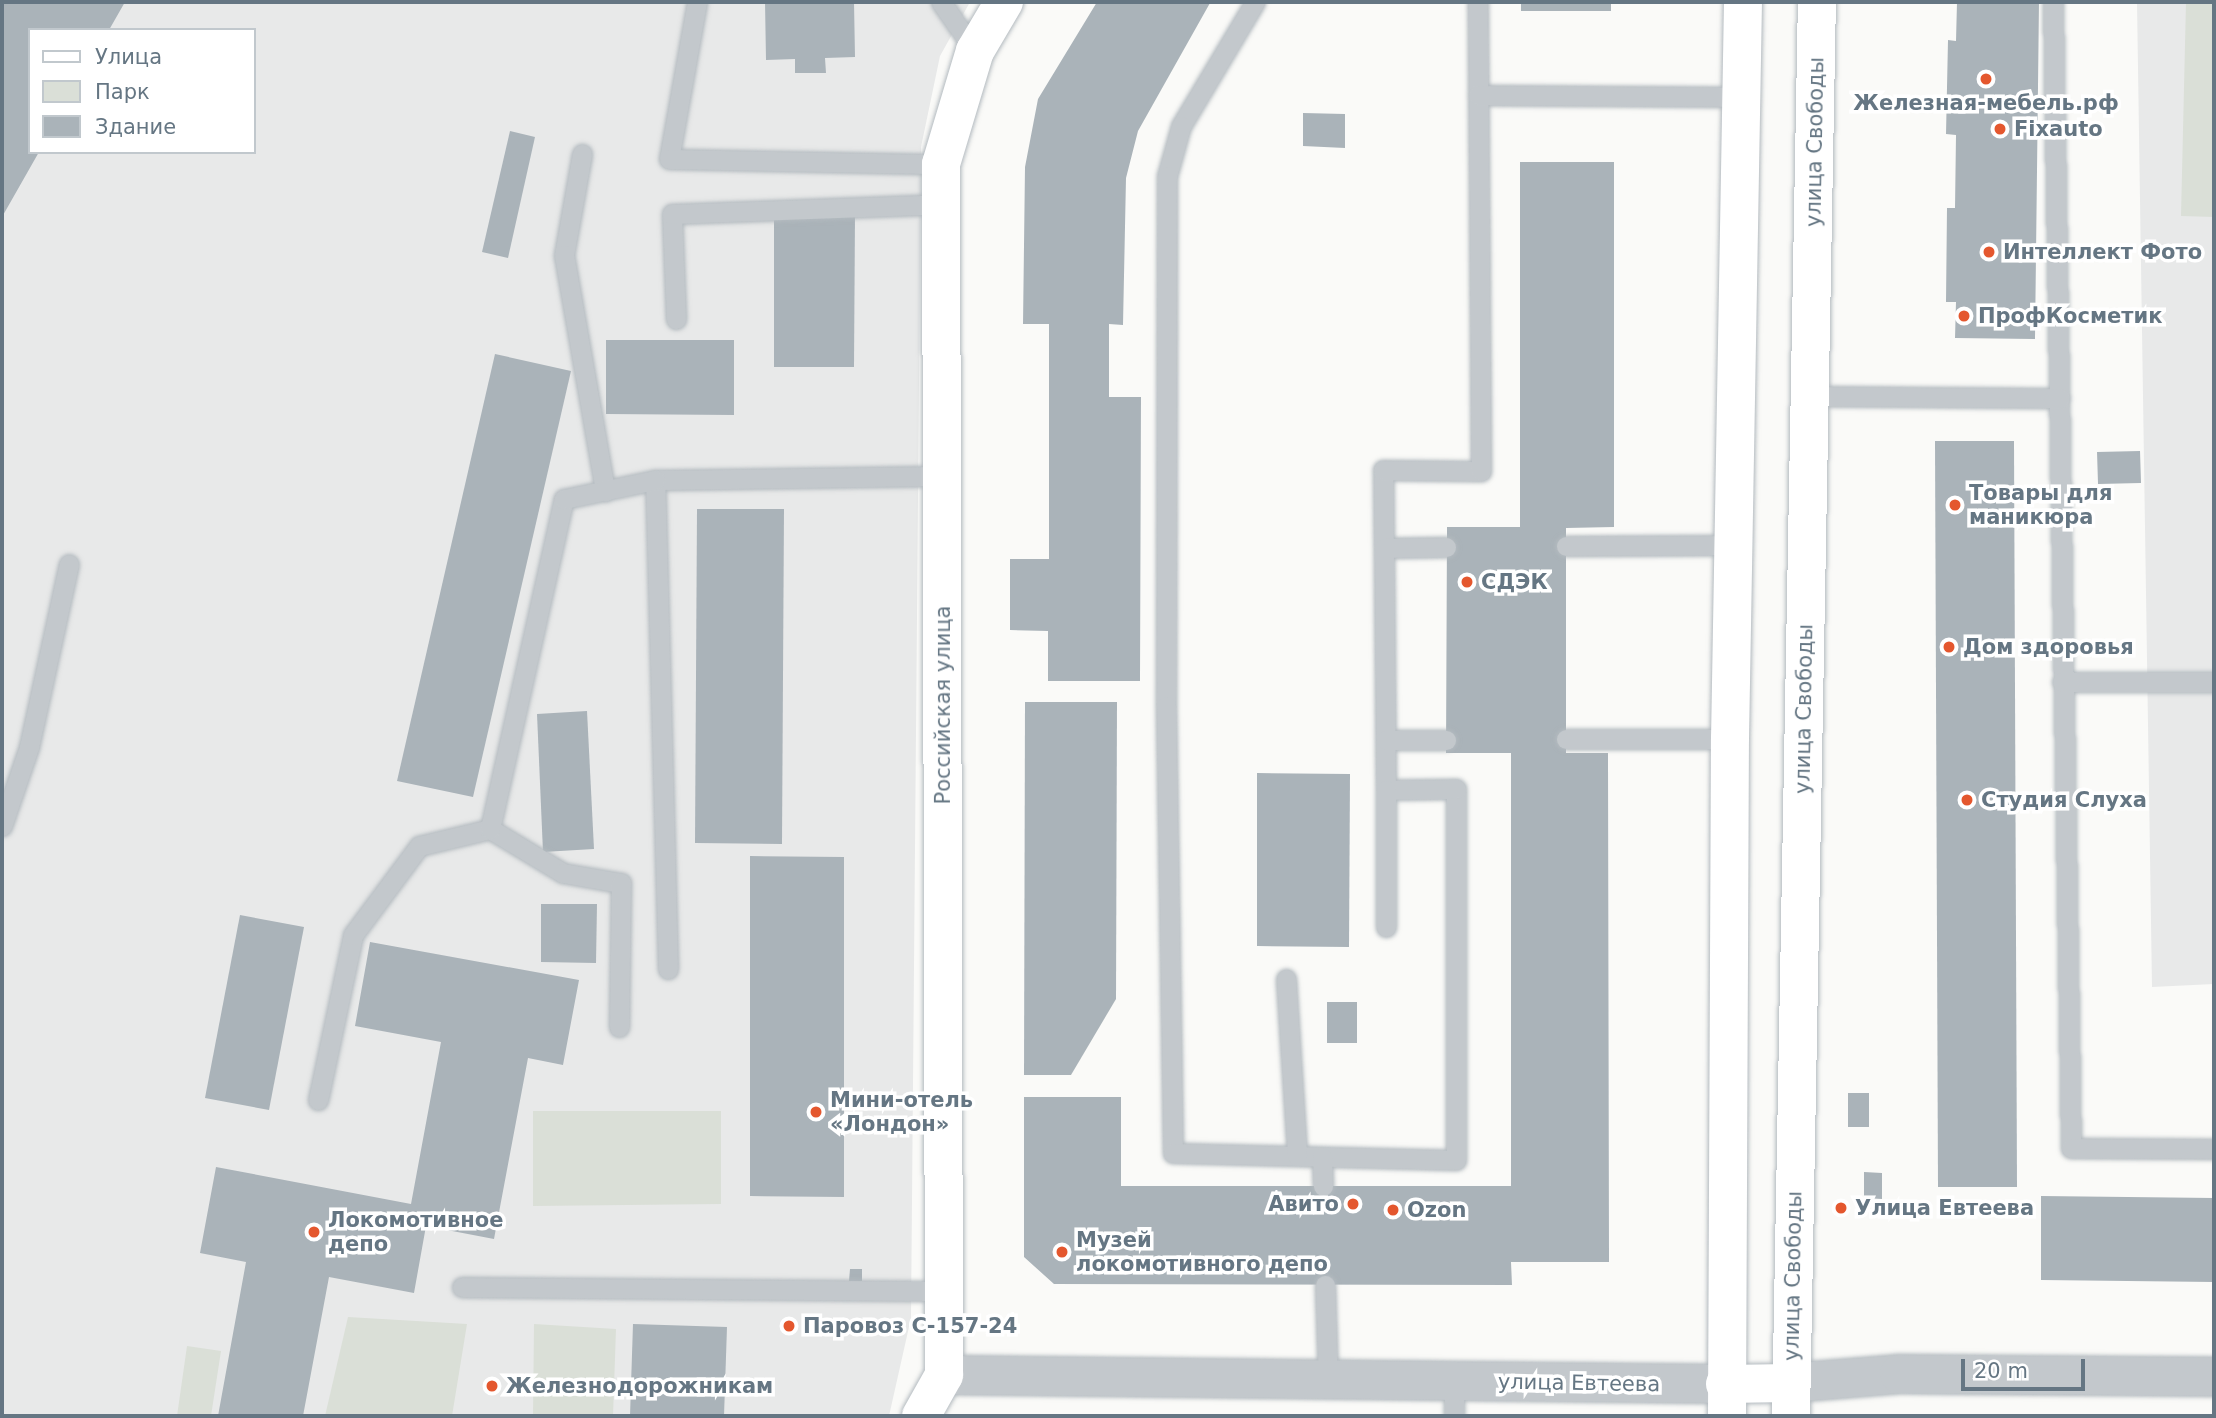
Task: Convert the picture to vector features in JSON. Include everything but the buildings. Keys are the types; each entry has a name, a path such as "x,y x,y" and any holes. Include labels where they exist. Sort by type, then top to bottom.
{"main road":[{"name":"Российская улица","path":"944,1375 941,164 975,51 1004,2"},
{"path":"1726,1400 1730,738 1743,2"},
{"name":"улица Свободы","path":"1791,1400 1817,2"},
{"path":"920,1416 944,1375"},
{"name":"улица Евтеева","path":"1726,1400 1791,1400"}],"street":[{"name":"улица Евтеева","path":"1791,1400 1899,1374 2214,1377"},
{"name":"улица Евтеева","path":"944,1375 1328,1379 1454,1399 1726,1400"}],"lane":[{"path":"697,2 669,159 941,164"},
{"path":"941,2 975,51"},
{"path":"1255,2 1181,126 1167,176 1166,706 1173,1153 1456,1160 1456,789 1386,790"},
{"path":"1386,927 1383,470 1481,471 1478,2"},
{"path":"2053,2 2071,1148 2214,1149"},
{"path":"1478,95 1741,97"},
{"path":"582,155 564,255 605,491"},
{"path":"676,319 672,214 941,204"},
{"path":"1810,396 2060,398"},
{"path":"490,829 564,499 655,481 942,476"},
{"path":"655,481 668,969"},
{"path":"1566,546 1734,545"},
{"path":"1384,548 1446,547"},
{"path":"2,826 29,747 69,564"},
{"path":"2062,682 2214,682"},
{"path":"1566,739 1730,738"},
{"path":"1386,740 1446,740"},
{"path":"318,1100 353,934 419,846 490,829 563,873 621,883 619,1027"},
{"path":"1286,979 1297,1156"},
{"path":"1322,1157 1323,1186"},
{"path":"1325,1285 1328,1379"},
{"path":"462,1287 944,1291"}],"shaded area":[{"path":"2,2 970,2 940,56 921,147 911,1318 889,1416 2,1416"},
{"path":"2137,2 2214,2 2214,984 2152,987"}],"green space":[{"path":"2186,2 2214,2 2214,217 2181,216"},
{"path":"533,1111 721,1111 721,1204 533,1206"},
{"path":"348,1317 467,1324 452,1416 325,1416"},
{"path":"534,1324 616,1329 613,1416 533,1416"},
{"path":"187,1346 221,1351 211,1416 177,1416"}],"place":[{"name":"Железная-мебель.рф","path":"1986,79"},
{"name":"Fixauto","path":"2000,129"},
{"name":"Интеллект Фото","path":"1989,252"},
{"name":"ПрофКосметик","path":"1964,316"},
{"name":"Товары для маникюра","path":"1955,505"},
{"name":"СДЭК","path":"1467,582"},
{"name":"Дом здоровья","path":"1949,647"},
{"name":"Студия Слуха","path":"1967,800"},
{"name":"Мини-отель «Лондон»","path":"816,1112"},
{"name":"Авито","path":"1353,1204"},
{"name":"Улица Евтеева","path":"1841,1208"},
{"name":"Ozon","path":"1393,1210"},
{"name":"Локомотивное депо","path":"314,1232"},
{"name":"Музей локомотивного депо","path":"1062,1252"},
{"name":"Паровоз С-157-24","path":"789,1326"},
{"name":"Железнодорожникам","path":"492,1386"}]}
